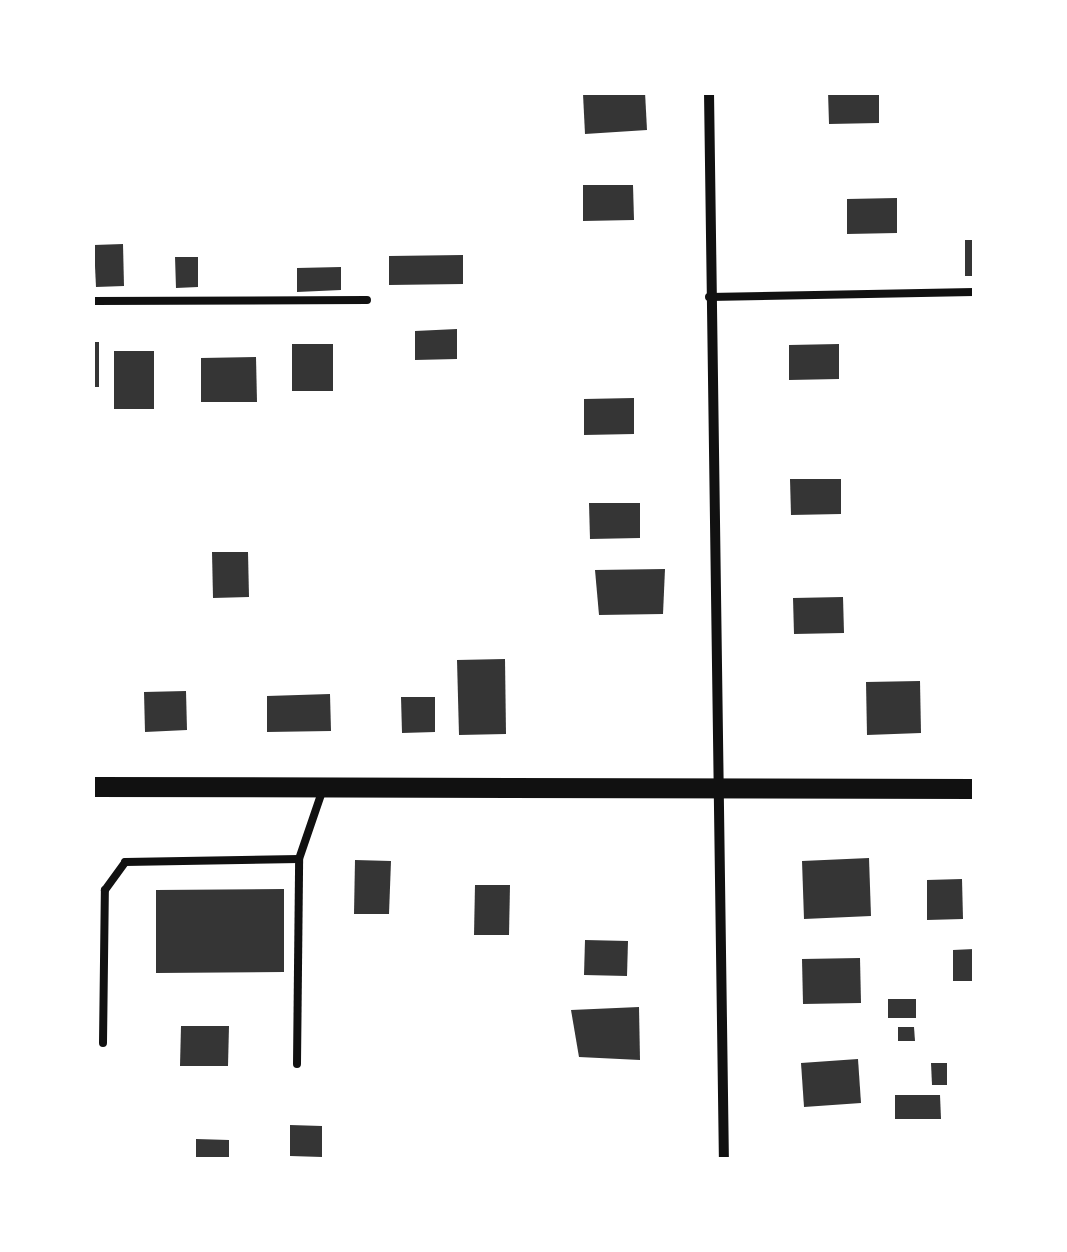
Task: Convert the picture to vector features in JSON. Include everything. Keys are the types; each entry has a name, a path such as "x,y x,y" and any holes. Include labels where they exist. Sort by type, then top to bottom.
{"main road":[{"path":"92,788 974,789"}],"street":[{"path":"709,92 724,1160"}],"lane":[{"path":"709,297 974,292"},
{"path":"92,301 367,300"},
{"path":"297,1064 299,859 324,787"},
{"path":"103,1043 105,890 126,862 299,859"}],"building":[{"path":"645,92 647,130 585,134 583,94"},
{"path":"828,92 879,92 879,123 829,124"},
{"path":"583,185 633,185 634,220 583,221"},
{"path":"897,198 897,233 847,234 847,199"},
{"path":"965,240 974,240 974,276 965,276"},
{"path":"123,244 124,286 96,287 94,245"},
{"path":"463,255 463,284 389,285 389,256"},
{"path":"175,257 198,257 198,287 176,288"},
{"path":"341,267 341,290 297,292 297,268"},
{"path":"457,329 457,359 415,360 415,331"},
{"path":"92,342 99,342 99,387 92,387"},
{"path":"292,344 333,344 333,391 292,391"},
{"path":"839,344 839,379 789,380 789,345"},
{"path":"114,351 154,351 154,409 114,409"},
{"path":"256,357 257,402 201,402 201,358"},
{"path":"634,398 634,434 584,435 584,399"},
{"path":"790,479 841,479 841,514 791,515"},
{"path":"589,503 640,503 640,538 590,539"},
{"path":"212,552 248,552 249,597 213,598"},
{"path":"665,569 663,614 599,615 595,570"},
{"path":"843,597 844,633 794,634 793,598"},
{"path":"505,659 506,734 459,735 457,660"},
{"path":"920,681 921,733 867,735 866,682"},
{"path":"186,691 187,730 145,732 144,692"},
{"path":"330,694 331,731 267,732 267,696"},
{"path":"401,697 435,697 435,732 402,733"},
{"path":"869,858 871,916 804,919 802,861"},
{"path":"355,860 391,861 389,914 354,914"},
{"path":"962,879 963,919 927,920 927,880"},
{"path":"475,885 510,885 509,935 474,935"},
{"path":"284,889 284,972 156,973 156,890"},
{"path":"585,940 628,941 627,976 584,975"},
{"path":"974,949 974,981 953,981 953,950"},
{"path":"860,958 861,1003 803,1004 802,959"},
{"path":"888,999 916,999 916,1018 888,1018"},
{"path":"639,1007 640,1060 579,1057 571,1010"},
{"path":"181,1026 229,1026 228,1066 180,1066"},
{"path":"898,1027 914,1027 915,1041 898,1041"},
{"path":"858,1059 861,1103 804,1107 801,1063"},
{"path":"931,1063 947,1063 947,1085 932,1085"},
{"path":"895,1095 940,1095 941,1119 895,1119"},
{"path":"290,1125 322,1126 322,1157 290,1156"},
{"path":"196,1139 229,1140 229,1160 196,1160"}]}
